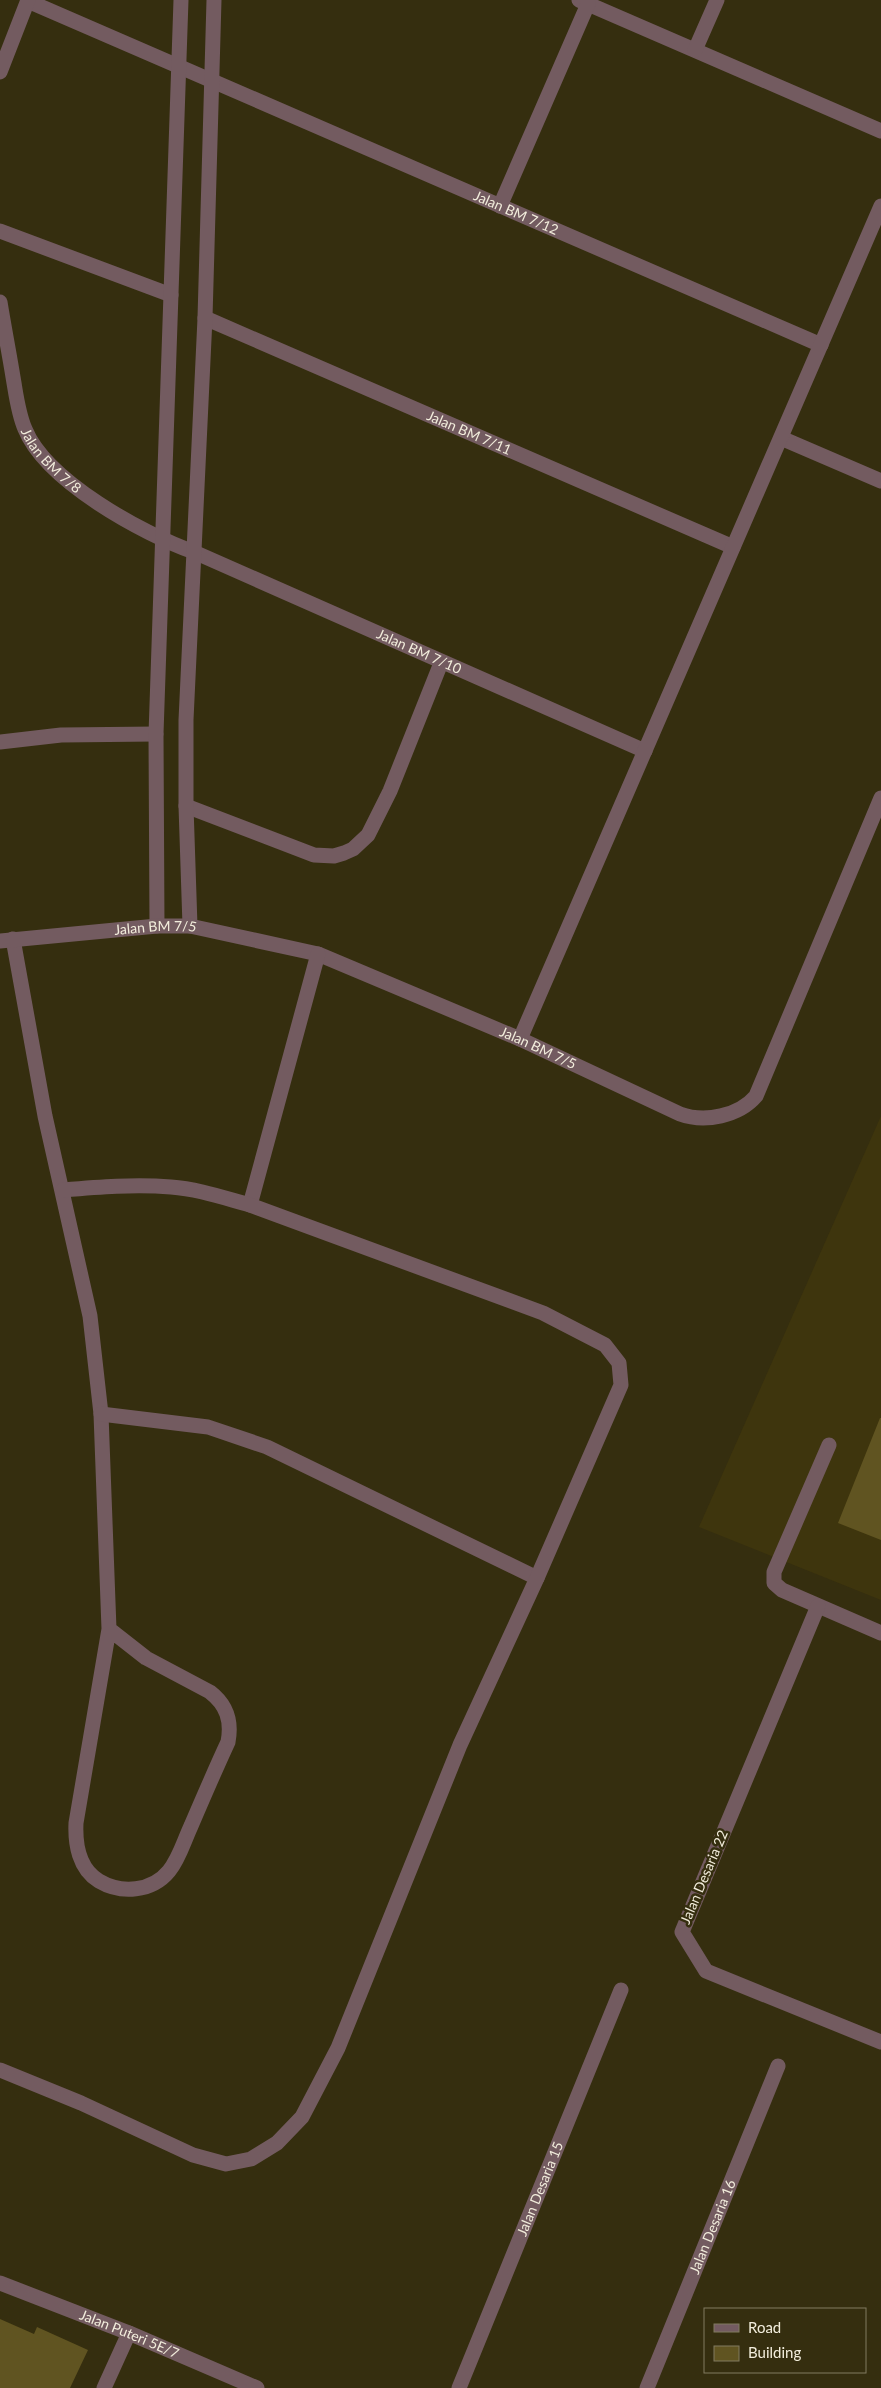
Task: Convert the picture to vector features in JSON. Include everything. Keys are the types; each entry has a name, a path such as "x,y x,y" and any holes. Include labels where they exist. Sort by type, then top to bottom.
{"street":[{"path":"0,72 28,0"},
{"name":"Jalan BM 7/12","path":"28,0 821,345"},
{"path":"157,926 156,734 181,0"},
{"path":"190,926 186,806 186,720 205,318 214,0"},
{"path":"695,50 716,0"},
{"path":"500,206 583,2 881,131"},
{"path":"520,1039 881,206"},
{"path":"0,231 171,295"},
{"name":"Jalan BM 7/8","path":"0,302 18,406 25,429 37,453 58,473 85,494 163,541 194,552"},
{"name":"Jalan BM 7/11","path":"205,318 733,547"},
{"path":"781,438 881,482"},
{"name":"Jalan BM 7/10","path":"194,552 441,663 645,751"},
{"path":"186,806 314,855 334,856 353,848 368,835 390,791 441,663"},
{"path":"0,742 61,735 156,734"},
{"name":"Jalan BM 7/5","path":"6,940 157,926 190,926 318,954 520,1039 686,1116 704,1118 736,1112 744,1108 760,1088 881,798"},
{"path":"6,940 90,1316 102,1414 109,1629 76,1823 75,1843 83,1864 98,1880 125,1890 150,1885 170,1870 228,1742 230,1719 219,1699 210,1692 146,1658 109,1629"},
{"path":"250,1205 318,954"},
{"path":"0,2070 81,2103 193,2155 226,2164 251,2159 277,2143 302,2117 338,2048 460,1746 617,1396 621,1374 613,1353 606,1345 543,1313 250,1205 172,1187 96,1187 63,1190"},
{"path":"102,1414 208,1427 267,1447 537,1578"},
{"path":"829,1445 773,1578 774,1583 782,1590 881,1633"},
{"name":"Jalan Desaria 22","path":"818,1606 682,1932 706,1971 881,2042"},
{"name":"Jalan Desaria 15","path":"459,2388 621,1990"},
{"name":"Jalan Desaria 16","path":"647,2388 778,2066"},
{"name":"Jalan Puteri 5E/7","path":"0,2283 129,2333 257,2388"},
{"path":"104,2388 129,2333"}],"shaded area":[{"path":"881,1116 881,1600 699,1527"}],"building":[{"path":"881,1418 881,1540 838,1523"},
{"path":"0,2319 34,2334 37,2327 88,2350 70,2388 0,2388"}]}
